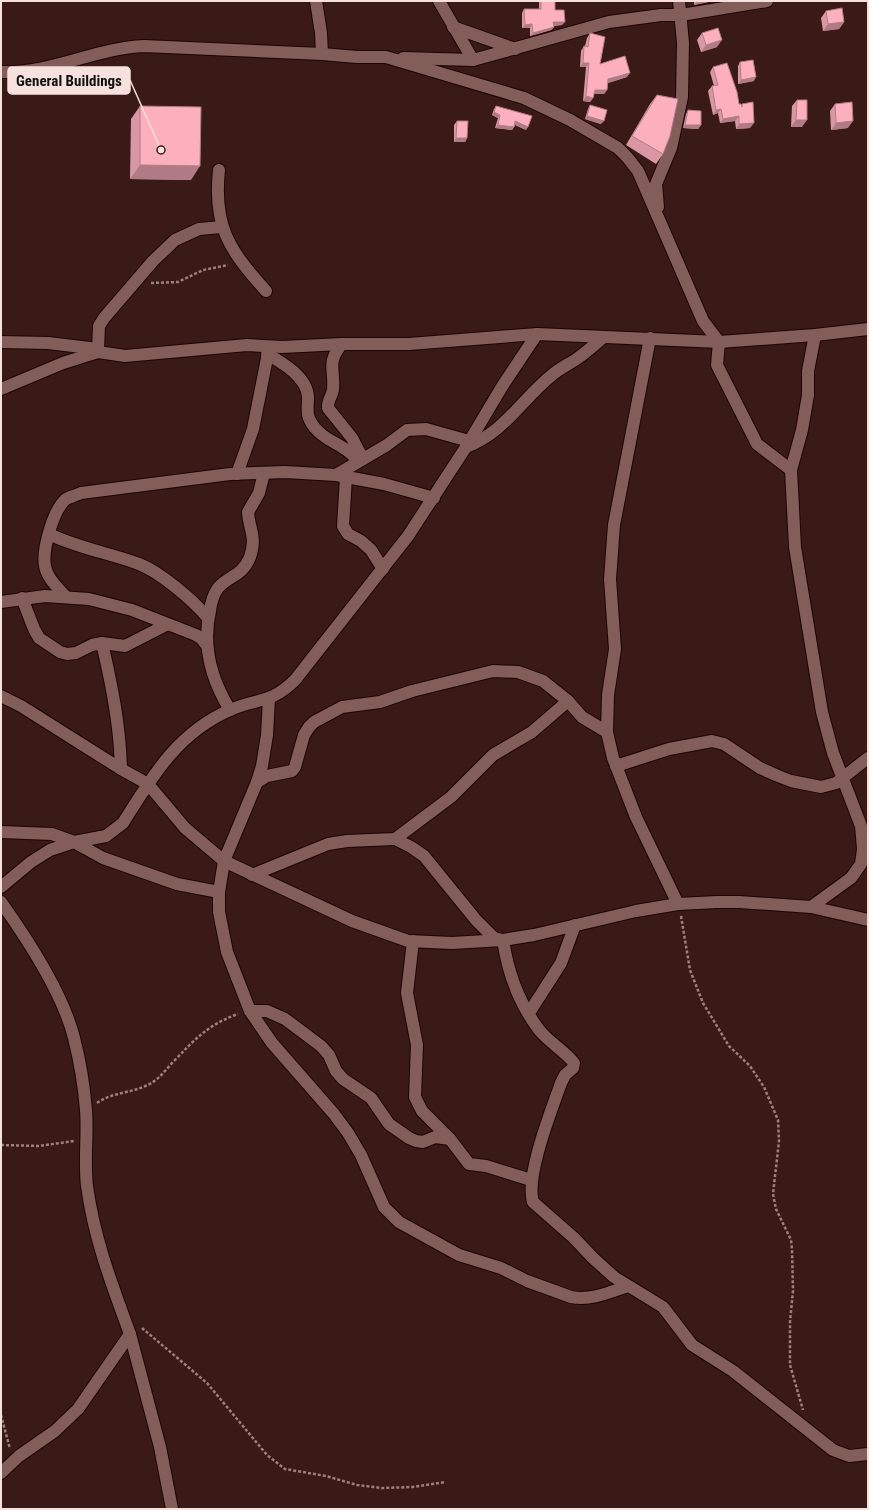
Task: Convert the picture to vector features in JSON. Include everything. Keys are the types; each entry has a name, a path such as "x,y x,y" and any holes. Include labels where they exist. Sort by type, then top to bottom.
{"street":[{"path":"316,1 321,33 322,54"},
{"path":"439,1 473,60"},
{"path":"658,214 656,184 671,148 682,97 683,55 679,1"},
{"path":"1,72 49,68 123,47 173,46 357,57 473,60 608,22 661,15 681,15 767,1"},
{"path":"453,27 515,49"},
{"path":"386,57 488,89 524,98 570,120 618,148 627,157 638,171 703,320 719,342 718,365 748,428 757,444 791,470"},
{"path":"219,170 217,199 222,227 227,240 244,266 266,291"},
{"path":"1,342 48,343 98,349 99,326 104,318 136,281 175,240 199,229 222,227"},
{"path":"1,389 63,363 98,352 125,356 247,346 268,350 342,344 409,344 537,334 719,342 815,335 868,328"},
{"path":"1,887 31,862 50,850 74,842 106,836 117,830 168,755 190,734 230,710 269,698 282,692 295,680 383,568 434,498 503,385 537,334"},
{"path":"811,908 851,878 861,864 862,858 861,826 842,779 828,736 821,706 795,548 791,470 802,430 808,390 808,371 815,335"},
{"path":"341,476 360,460 387,445 408,430 426,429 468,444 481,441 508,420 553,374 576,360 604,337"},
{"path":"650,338 614,525 610,579 614,649 607,709 607,732 616,766 636,817 678,904"},
{"path":"342,344 336,350 331,365 333,388 328,408 352,438 360,460"},
{"path":"268,350 302,381 307,392 306,411 315,428 327,438 347,448 360,460"},
{"path":"237,474 253,429 268,350"},
{"path":"66,597 50,579 45,567 45,550 49,534 63,504 67,499 81,493 237,474 303,472 341,476 384,484 434,498"},
{"path":"230,710 215,680 207,646 208,618 213,595 219,587 238,575 244,568 250,556 254,536 248,512 259,493 264,473"},
{"path":"341,476 342,526 348,534 361,541 371,550 383,568"},
{"path":"49,534 70,544 139,564 152,571 187,596 208,618"},
{"path":"1,602 45,596 88,598 132,610 166,625 196,635 201,638 207,646"},
{"path":"22,598 34,629 40,638 60,652 67,654 76,653 92,645 102,643 125,646 166,625"},
{"path":"102,643 115,699 121,769"},
{"path":"257,782 266,776 292,771 295,767 304,735 309,728 314,722 342,707 380,702 412,691 493,671 506,670 543,681 568,701 582,717 607,732"},
{"path":"1,696 21,706 121,769 148,784 184,828 224,861 352,921 380,932 412,941 452,943 503,940 636,911 678,904 739,902 811,908 868,920"},
{"path":"269,698 265,752 257,782 224,861 219,892 219,912 227,952 250,1011 277,1049 334,1114 361,1155 384,1206 399,1222 459,1255 501,1268 527,1281 578,1299 599,1296 628,1286"},
{"path":"395,839 451,797 493,755 532,732 568,701"},
{"path":"616,766 669,748 712,740 724,744 760,768 791,781 814,787 826,787 842,779 868,758"},
{"path":"1,832 52,834 74,842 103,858 177,884 219,892"},
{"path":"252,875 328,844 347,841 395,839 424,856 476,920 494,938 503,940"},
{"path":"1,902 46,971 61,1001 74,1037 86,1110 87,1183 99,1248 134,1329 160,1446 172,1509"},
{"path":"529,1013 561,963 575,925"},
{"path":"503,940 512,981 520,999 539,1031 573,1062 574,1065 562,1080 555,1098 531,1180 532,1199 536,1206 574,1238 604,1269 628,1286 663,1307 692,1345 733,1371 809,1431 844,1455 868,1454"},
{"path":"412,941 407,993 417,1045 415,1097 422,1111 450,1139 470,1164 486,1166 531,1180"},
{"path":"250,1011 267,1011 285,1019 321,1046 329,1055 336,1071 343,1079 371,1098 389,1124 409,1138 423,1142 435,1137 450,1139"},
{"path":"1,1473 55,1430 78,1409 134,1329"}],"path":[{"path":"136,281 165,284 178,282 220,265 244,266"},
{"path":"678,904 690,970 703,1003 729,1046 750,1066 764,1086 778,1120 779,1141 773,1194 778,1216 791,1240 792,1249 794,1291 790,1322 790,1366 809,1431"},
{"path":"86,1110 104,1098 143,1088 157,1079 208,1028 221,1021 250,1011"},
{"path":"1,1145 40,1146 86,1139"},
{"path":"134,1329 207,1383 266,1455 285,1469 326,1476 357,1485 382,1488 413,1487 446,1482"},
{"path":"1,1415 13,1462"}],"building":[{"path":"541,1 555,1 555,10 564,10 565,22 553,22 554,27 533,33 532,24 525,25 524,9 541,9"},
{"path":"842,8 844,22 828,24 826,11"},
{"path":"718,28 722,40 706,45 702,33"},
{"path":"590,33 605,37 600,64 625,56 630,73 608,79 607,90 595,90 593,98 586,96 589,63 583,63 584,46 588,47"},
{"path":"753,60 756,77 741,80 740,62"},
{"path":"727,63 737,92 739,104 741,104 742,107 742,104 753,102 754,123 739,124 739,116 723,119 721,109 716,110 712,86 718,85 713,67"},
{"path":"657,95 678,99 670,136 663,154 632,136"},
{"path":"797,100 807,100 807,120 796,120"},
{"path":"852,102 853,121 836,123 835,104"},
{"path":"590,105 607,110 604,121 587,116"},
{"path":"140,106 201,107 200,166 140,165"},
{"path":"496,106 532,116 528,127 515,121 514,127 498,125 500,115 494,112"},
{"path":"688,110 701,111 701,125 685,125"},
{"path":"457,121 468,121 467,138 456,138"}],"place":[{"name":"General Buildings","path":"161,150"}]}
